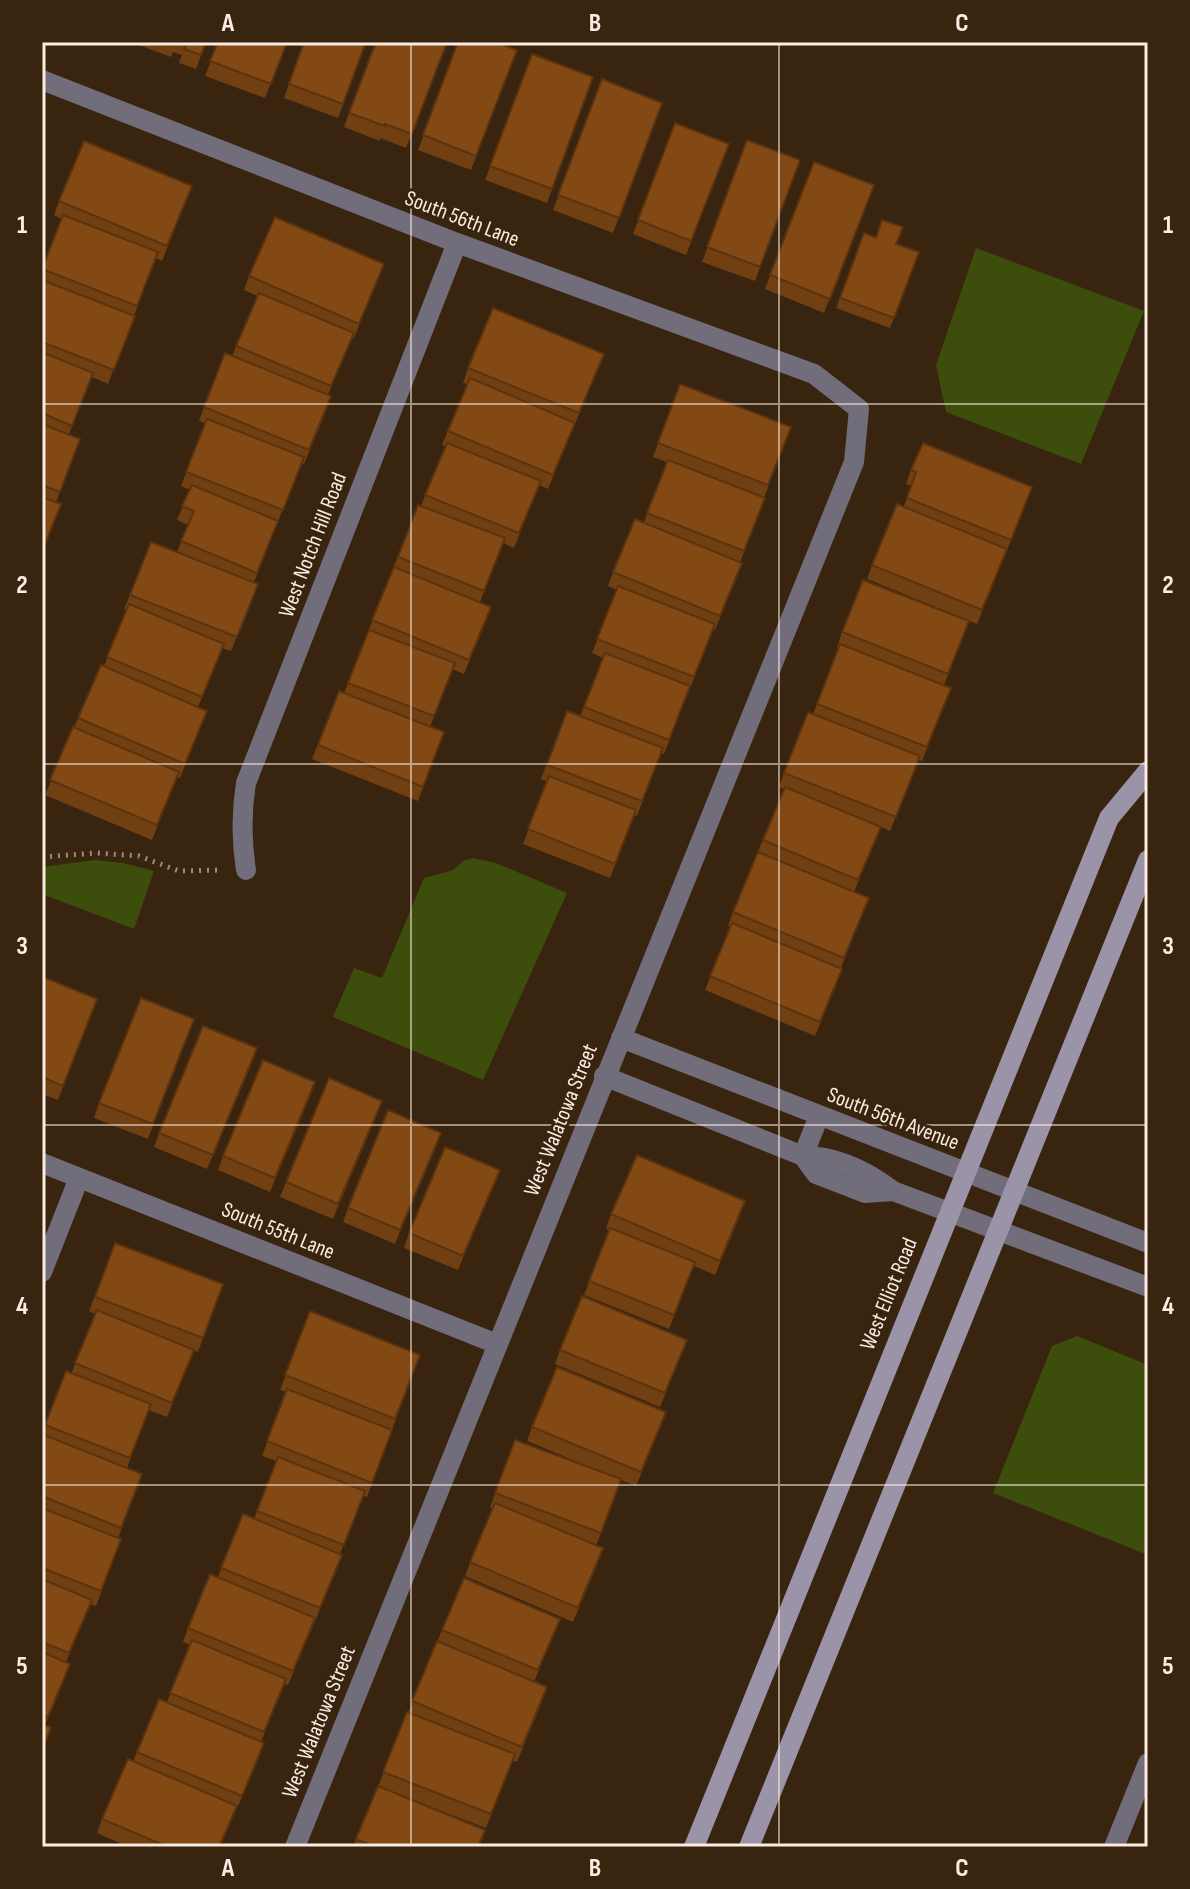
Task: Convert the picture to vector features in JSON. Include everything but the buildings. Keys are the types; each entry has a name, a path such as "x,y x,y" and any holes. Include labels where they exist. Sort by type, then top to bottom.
{"main road":[{"name":"West Elliot Road","path":"694,1847 947,1212 1109,818 1148,771"},
{"path":"749,1847 1148,860"}],"street":[{"name":"South 56th Lane","path":"43,82 457,243 814,374 859,409"},
{"name":"West Notch Hill Road","path":"246,870 241,841 241,813 246,783 457,243"},
{"name":"West Walatowa Street","path":"295,1847 854,462 859,409"},
{"name":"South 56th Avenue","path":"621,1038 1148,1243"},
{"path":"604,1076 803,1156 816,1174 865,1193 893,1191 1148,1287"},
{"path":"803,1156 819,1116"},
{"name":"South 55th Lane","path":"42,1163 497,1344"},
{"path":"42,1272 79,1178"},
{"path":"1114,1847 1148,1763"}],"path":[{"path":"42,857 110,854 139,856 179,871 246,870"}],"green space":[{"path":"976,248 1144,311 1081,464 946,412 936,365"},
{"path":"473,858 496,863 567,893 483,1080 333,1017 354,968 382,978 424,878 453,870 463,861"},
{"path":"95,860 154,871 134,929 42,894 42,867"},
{"path":"1077,1336 1148,1365 1148,1555 993,1493 1052,1346"}]}
